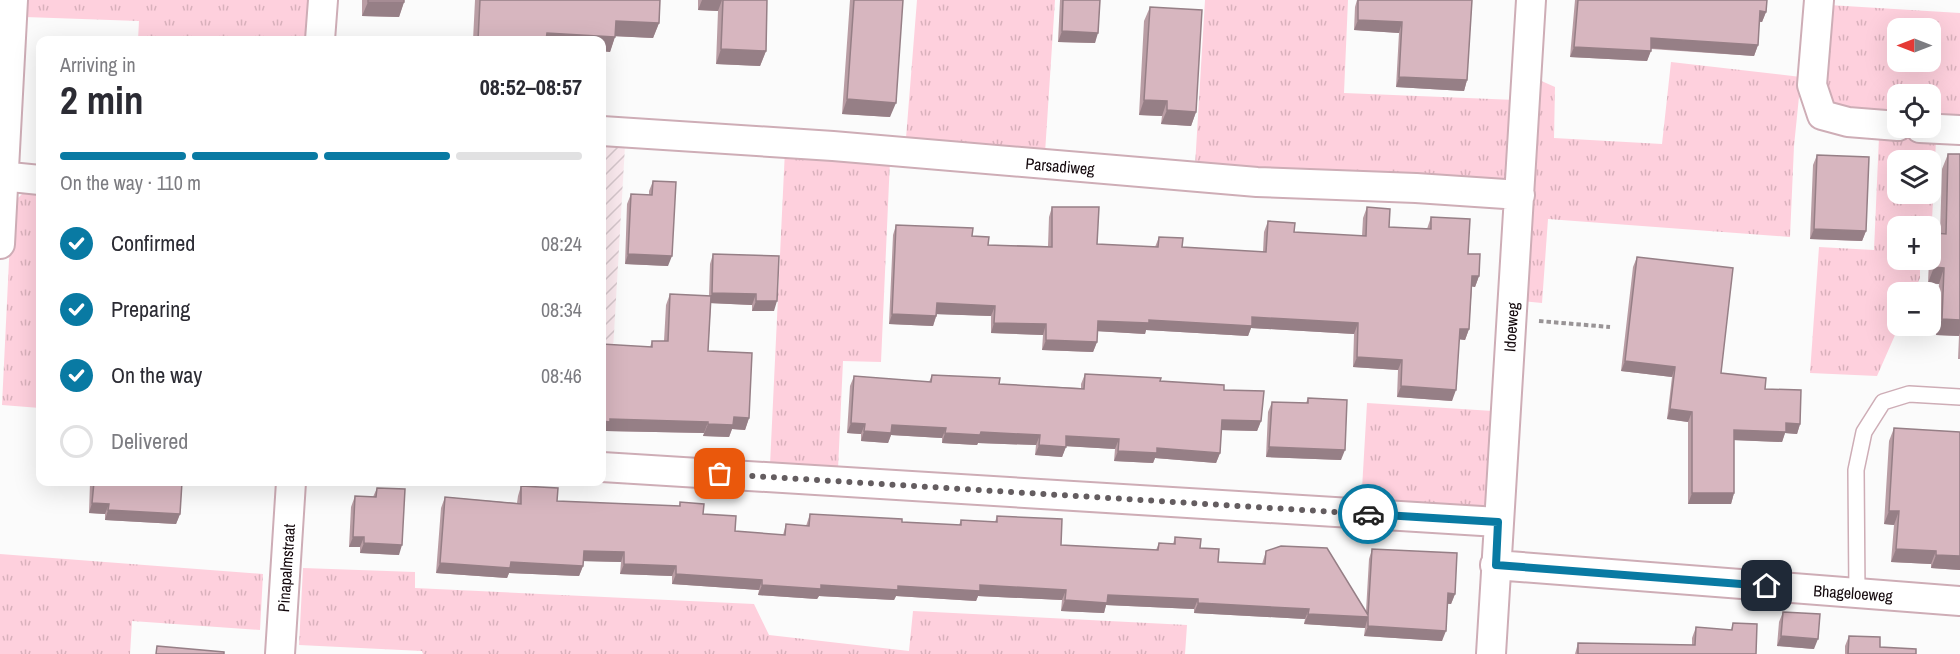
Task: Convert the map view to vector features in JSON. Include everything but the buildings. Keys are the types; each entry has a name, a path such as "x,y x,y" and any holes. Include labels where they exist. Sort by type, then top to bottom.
{"street":[{"path":"0,244 2,177 14,0"},
{"path":"320,36 323,0"},
{"name":"Idoeweg","path":"1491,654 1531,0"},
{"path":"1819,0 1812,85 1822,115 1848,122 1887,125"},
{"path":"1941,129 1960,130"},
{"name":"Parsadiweg","path":"606,131 833,146 1257,182 1416,188 1520,195"},
{"path":"2,177 36,180"},
{"path":"606,467 1498,522"},
{"name":"Pinapalmstraat","path":"280,654 291,486"},
{"name":"Bhageloeweg","path":"1496,565 1960,601"}],"lane":[{"path":"1857,594 1856,470 1864,432 1883,402 1909,394 1960,397"}],"path":[{"path":"1512,318 1610,327"}],"shaded area":[{"path":"606,144 625,146 613,350 606,350"}],"green space":[{"path":"26,0 310,0 307,36 138,36 139,21 25,17"},
{"path":"917,0 1055,0 1045,153 906,138"},
{"path":"1205,0 1348,0 1344,93 1516,100 1511,170 1501,181 1195,166"},
{"path":"1829,5 1960,13 1960,121 1941,120 1941,84 1887,84 1887,115 1859,114 1838,105 1826,95 1823,79"},
{"path":"1671,62 1801,77 1794,146 1790,237 1548,219 1542,303 1521,301 1537,79 1555,87 1554,138 1662,144"},
{"path":"1879,137 1936,140 1936,150 1887,150 1887,204 1933,204 1932,216 1887,216 1887,270 1920,270 1920,278 1918,282 1887,282 1887,336 1895,336 1877,376 1810,373 1819,247 1874,250"},
{"path":"785,150 890,160 881,362 843,361 838,469 770,465"},
{"path":"26,190 36,191 36,408 2,405 11,219 16,200"},
{"path":"1367,403 1493,411 1486,504 1482,510 1361,506"},
{"path":"0,554 263,574 260,630 132,621 130,654 0,654"},
{"path":"303,568 415,572 415,588 754,604 769,635 909,651 913,611 1187,625 1185,654 423,654 422,651 299,645"}],"way so far":[{"path":"720,474 1368,514"}],"route":[{"path":"1368,514 1498,522 1496,565 1767,586"}]}
